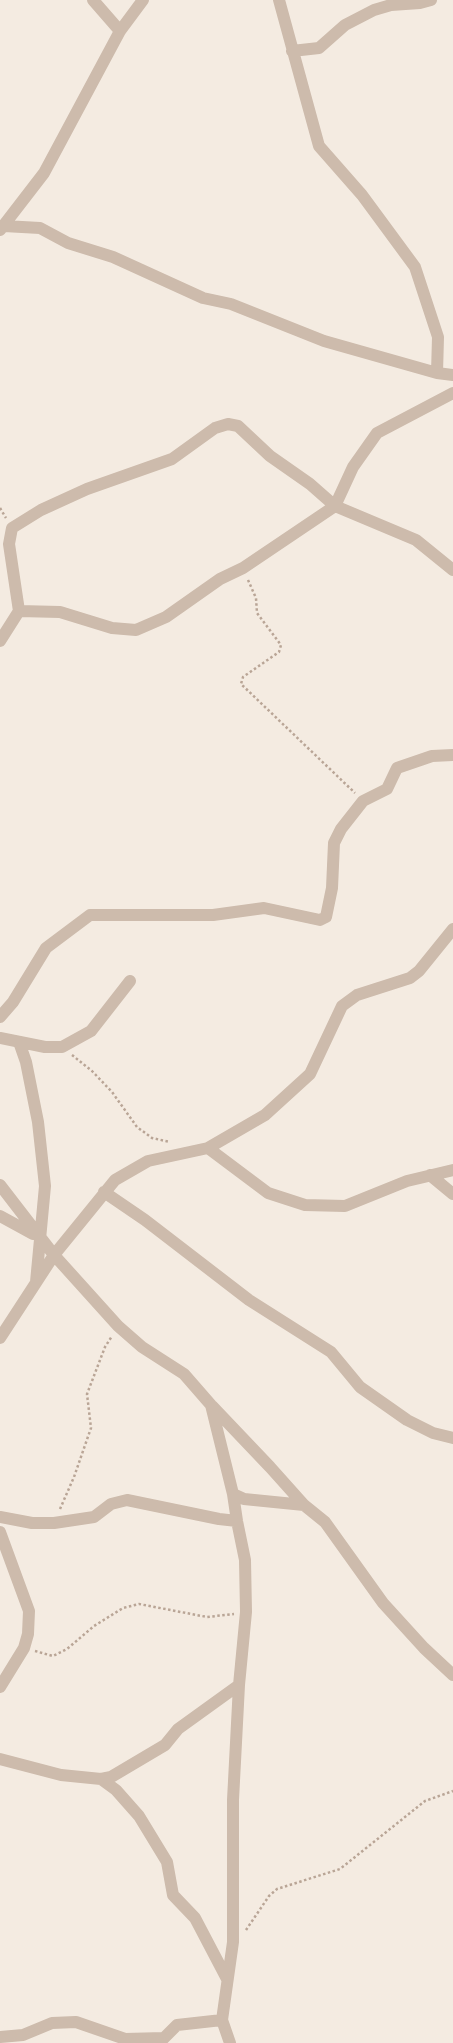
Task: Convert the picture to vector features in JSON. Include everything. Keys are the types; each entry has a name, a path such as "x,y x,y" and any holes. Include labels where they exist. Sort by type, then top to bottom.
{"street":[{"path":"93,0 120,31"},
{"path":"2,228 44,173 120,31 143,0"},
{"path":"278,0 319,146 362,195 415,267 438,337 437,372"},
{"path":"292,51 319,48 345,25 374,10 391,5 420,3 431,0"},
{"path":"2,228 40,228 68,243 113,257 203,298 231,304 324,341 437,372 453,374"},
{"path":"18,611 60,612 112,628 136,630 166,617 220,579 243,568 335,506 353,467 377,434 453,393"},
{"path":"0,641 18,611 9,544 12,528 41,510 87,489 172,459 214,428 228,424 238,426 270,456 310,484 335,506 416,540 453,570"},
{"path":"0,1017 13,1002 46,948 90,915 213,916 264,908 320,920 326,917 332,888 334,843 341,829 363,801 387,789 397,768 432,756 453,756"},
{"path":"0,1338 54,1255 115,1180 148,1161 208,1148 266,1115 310,1074 342,1006 358,995 410,978 419,971 453,929"},
{"path":"0,1038 45,1047 62,1048 91,1030 130,981"},
{"path":"19,1042 26,1062 38,1122 45,1186 35,1285"},
{"path":"208,1148 268,1193 305,1205 345,1206 407,1180 453,1170"},
{"path":"430,1175 453,1194"},
{"path":"0,1186 54,1255 118,1326 142,1347 184,1374 211,1406 304,1505 325,1522 382,1603 424,1648 453,1675"},
{"path":"104,1192 145,1220 249,1300 331,1352 360,1387 407,1420 433,1433 453,1438"},
{"path":"0,1216 39,1237"},
{"path":"211,1406 233,1494 245,1560 246,1612 239,1685 232,1800 233,1942 222,2020 230,2043"},
{"path":"233,1494 244,1499 304,1505"},
{"path":"0,1517 32,1523 54,1523 94,1517 111,1504 127,1500 237,1521"},
{"path":"0,1532 29,1611 28,1634 24,1648 0,1688"},
{"path":"0,1759 61,1776 100,1779 112,1777 164,1745 178,1729 239,1685"},
{"path":"100,1779 116,1790 139,1816 167,1862 173,1895 195,1918 227,1979"},
{"path":"0,2037 23,2035 52,2024 76,2022 127,2041 164,2038 178,2024 222,2020"}],"path":[{"path":"243,568 256,598 257,613 281,645 278,652 243,677 241,684 363,801"},
{"path":"62,1048 92,1072 112,1092 137,1127 152,1138 177,1143"},
{"path":"54,1523 74,1477 91,1428 87,1394 105,1347 118,1326"},
{"path":"24,1648 53,1656 67,1650 94,1626 123,1608 139,1604 207,1617 246,1612"},
{"path":"233,1942 250,1926 269,1896 277,1889 340,1869 425,1801 453,1792"}]}
